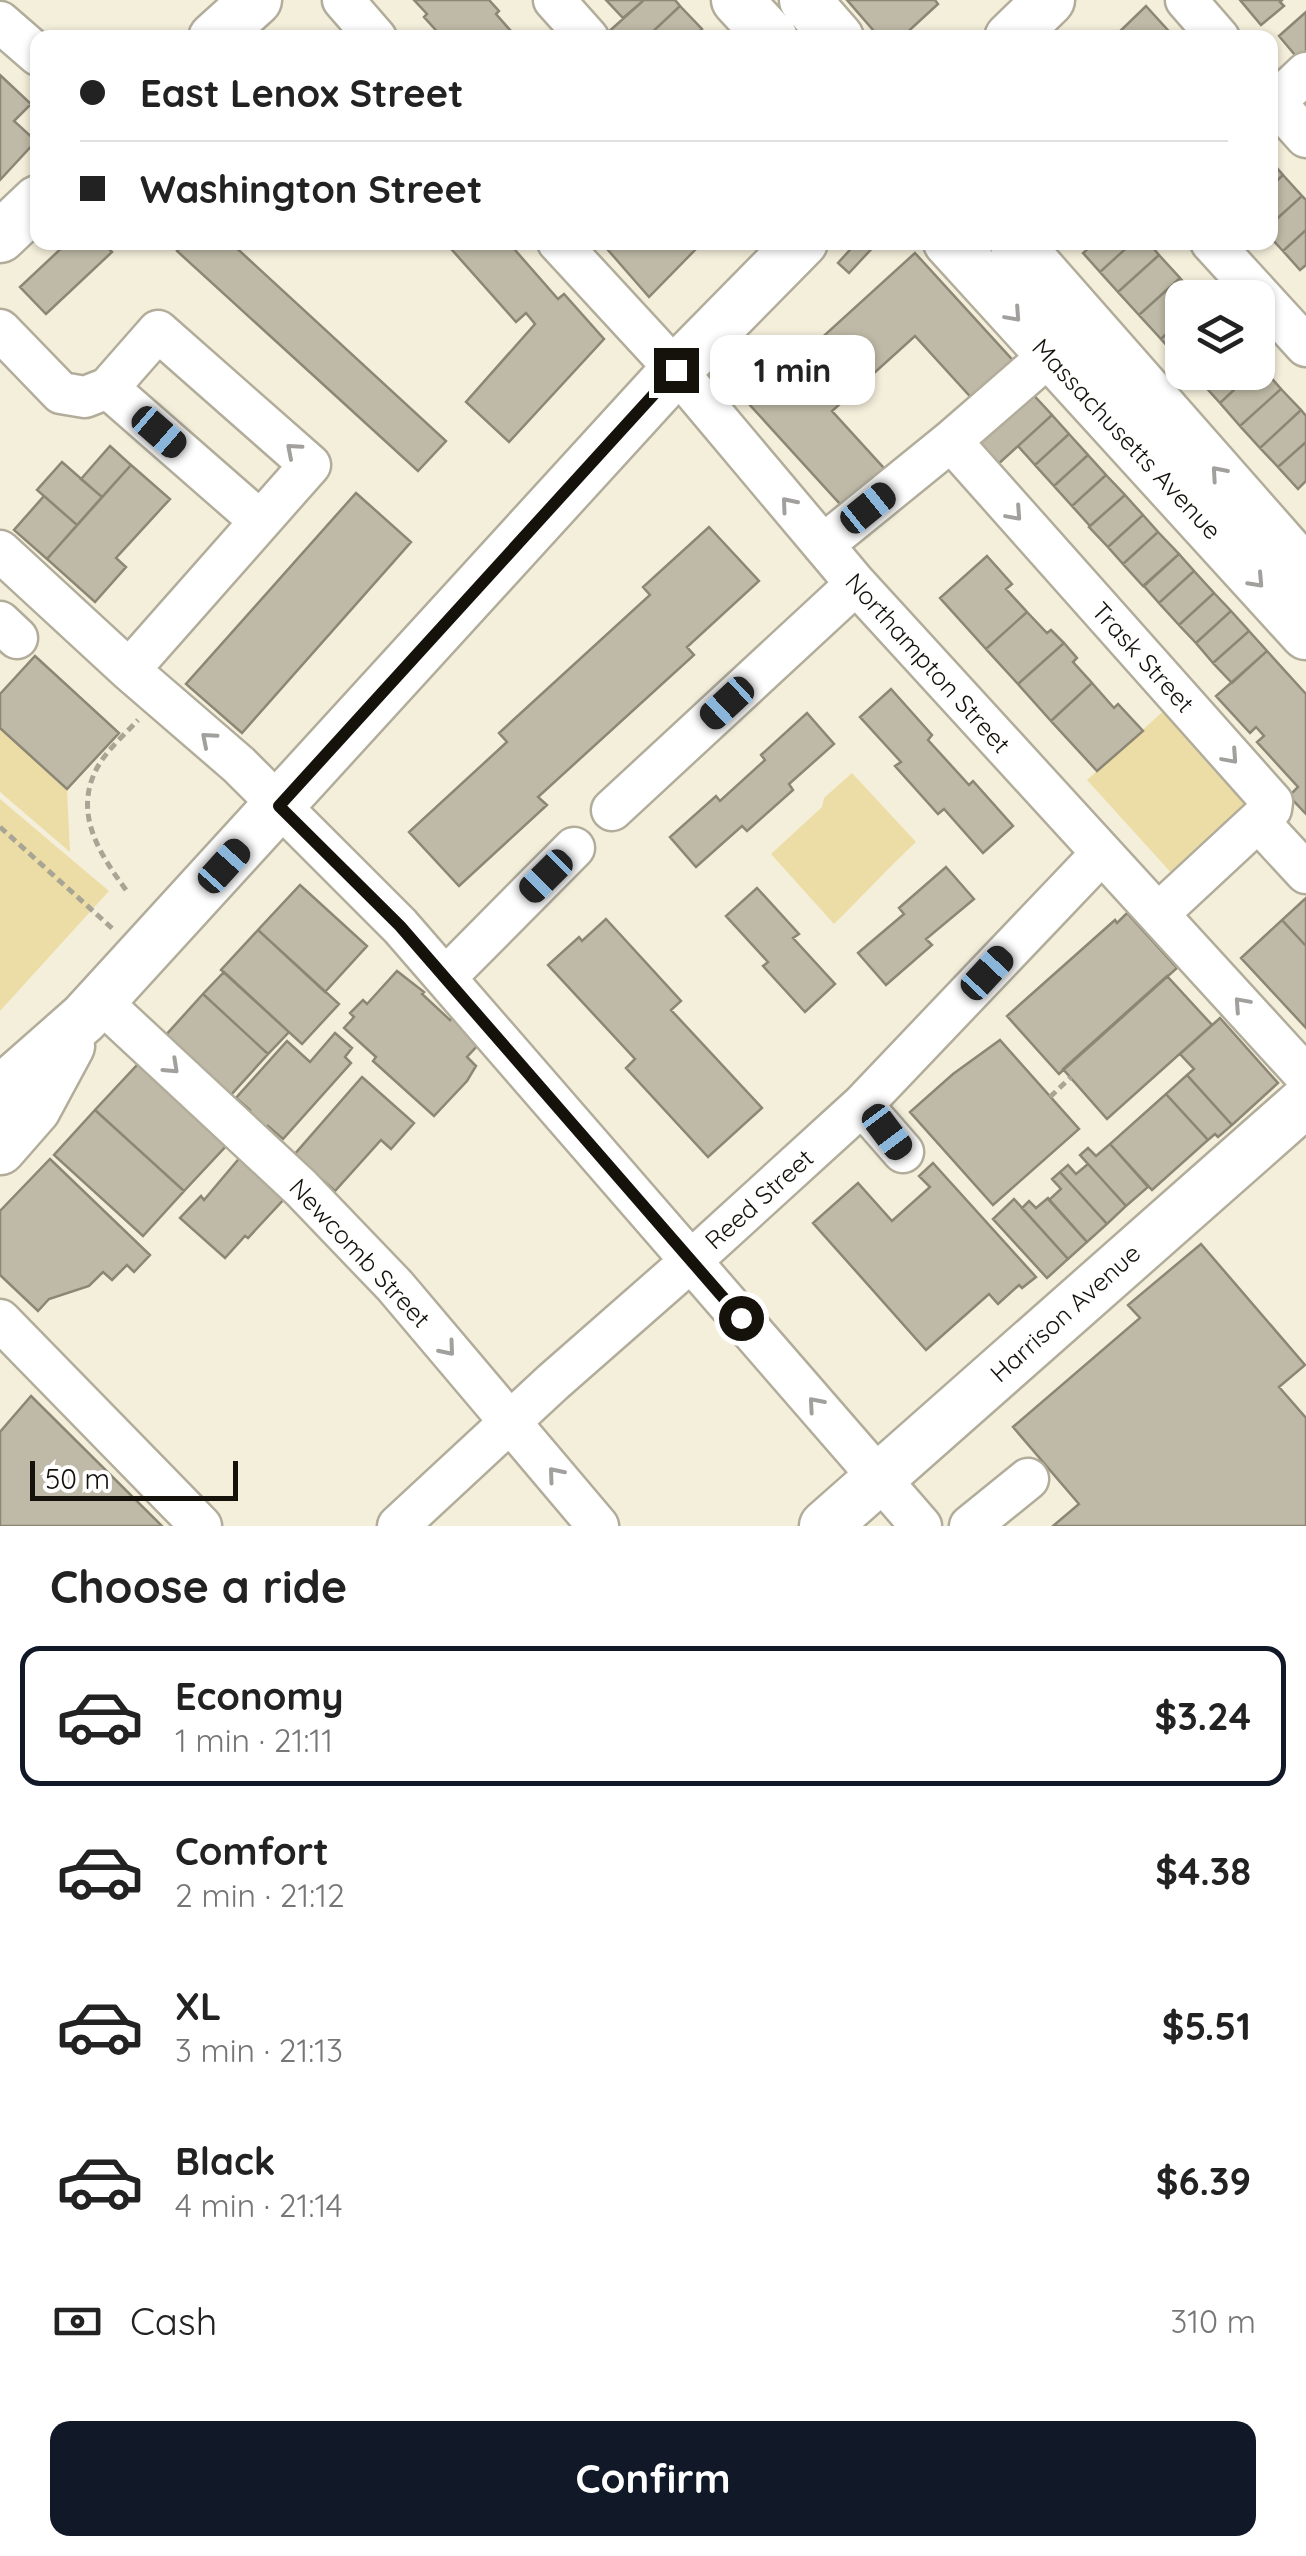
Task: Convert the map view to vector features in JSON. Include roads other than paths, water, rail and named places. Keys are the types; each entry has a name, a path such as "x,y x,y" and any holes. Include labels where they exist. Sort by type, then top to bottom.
{"main road":[{"path":"223,30 256,0"},
{"path":"737,0 765,30"},
{"path":"804,0 831,30"},
{"path":"1018,30 1049,0"},
{"path":"0,237 30,209"},
{"path":"0,1092 92,1009 676,370 794,250"},
{"name":"Massachusetts Avenue","path":"956,250 1306,634"},
{"name":"Massachusetts Avenue","path":"1033,250 1306,573"},
{"path":"0,1149 35,1110 92,1009"},
{"name":"Harrison Avenue","path":"825,1526 1306,1101"}],"street":[{"path":"343,0 369,30"},
{"path":"554,0 581,30"},
{"path":"1186,0 1212,30"},
{"path":"0,22 30,48"},
{"path":"1278,97 1306,73"},
{"path":"1278,108 1306,137"},
{"name":"Northampton Street","path":"565,250 676,370 856,584 1306,1076"},
{"path":"1218,250 1306,346"},
{"path":"0,330 61,393 85,398 108,388 158,331 310,465 129,670"},
{"path":"823,545 1050,355"},
{"path":"108,388 260,521"},
{"name":"Trask Street","path":"951,441 1272,802 1258,820"},
{"path":"0,551 239,765 400,926 921,1526"},
{"path":"612,810 856,584"},
{"path":"1159,913 1258,820 1306,873"},
{"path":"446,977 574,848"},
{"name":"Reed Street","path":"398,1526 862,1105 1102,853"},
{"name":"Newcomb Street","path":"92,1009 301,1188 395,1286 598,1526"},
{"path":"862,1105 902,1152"},
{"path":"0,1320 200,1526"},
{"path":"970,1526 1028,1479"}]}
